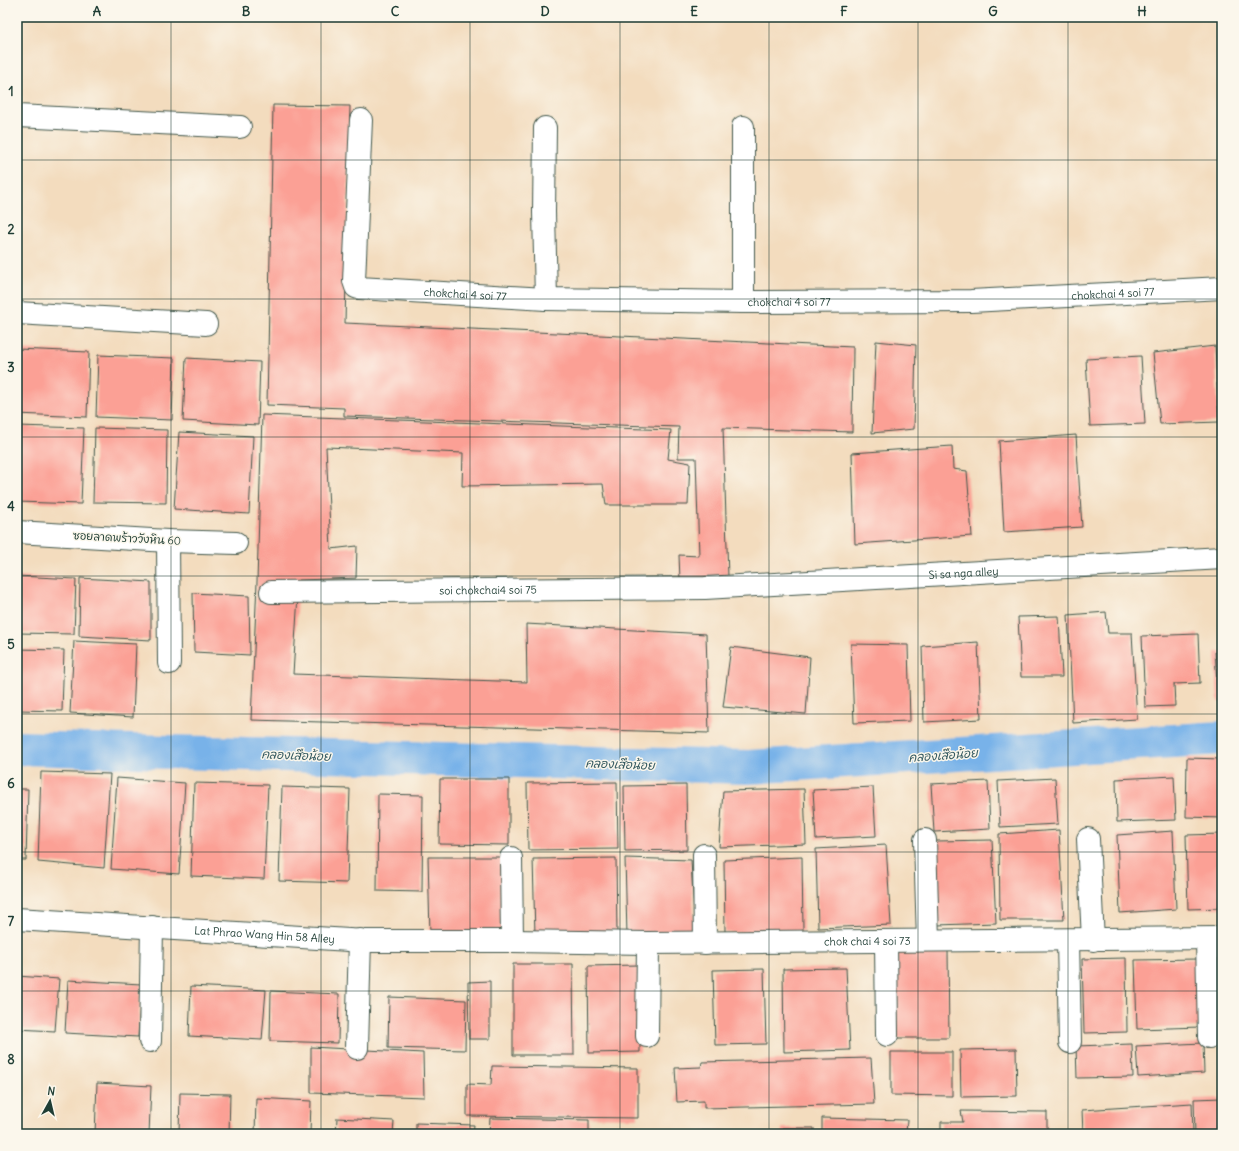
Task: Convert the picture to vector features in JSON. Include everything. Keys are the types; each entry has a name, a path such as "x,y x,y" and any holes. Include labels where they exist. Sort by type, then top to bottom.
{"street":[{"path":"17,116 240,127"},
{"name":"chokchai 4 soi 77","path":"361,120 354,282 356,287 546,299 743,302 970,301 1222,288"},
{"path":"743,127 743,302"},
{"path":"546,128 544,212 546,299"},
{"path":"17,313 206,324"},
{"name":"ซอยลาดพร้าววังหิน 60","path":"17,532 168,541 236,543"},
{"path":"168,541 169,663"},
{"name":"Si sa nga alley","path":"705,588 1222,558"},
{"name":"soi chokchai4 soi 75","path":"271,592 705,588"},
{"path":"1088,838 1093,940"},
{"path":"925,840 928,940"},
{"path":"704,856 705,943"},
{"path":"511,858 512,941"},
{"name":"Lat Phrao Wang Hin 58 Alley","path":"17,919 365,941 512,941"},
{"path":"150,1041 152,927"},
{"path":"1209,1037 1215,938"},
{"name":"chok chai 4 soi 73","path":"512,941 648,944 1215,938"},
{"path":"357,1048 360,940"},
{"path":"1068,940 1070,1042"},
{"path":"886,941 887,1036"},
{"path":"647,1036 648,944"}],"building":[{"path":"273,105 350,106 345,323 853,347 852,432 723,428 728,577 680,580 679,555 699,556 696,458 678,458 679,427 344,416 344,408 267,405"},
{"path":"876,341 916,345 914,429 872,433"},
{"path":"1215,346 1219,422 1160,424 1153,353"},
{"path":"17,349 89,352 87,417 17,414"},
{"path":"98,355 174,358 172,420 96,417"},
{"path":"1141,356 1145,424 1090,426 1086,359"},
{"path":"186,358 260,362 258,425 183,421"},
{"path":"262,415 671,430 668,459 690,463 688,505 606,505 603,484 462,486 463,453 326,447 331,549 357,546 356,578 299,580 293,674 527,682 526,624 706,634 709,733 251,720"},
{"path":"17,426 84,428 81,504 17,502"},
{"path":"95,428 167,430 166,503 93,502"},
{"path":"179,432 253,436 249,514 174,509"},
{"path":"1076,435 1082,527 1004,532 999,441"},
{"path":"952,446 953,469 967,471 972,536 855,544 852,453"},
{"path":"17,576 76,579 74,634 17,633"},
{"path":"80,578 151,582 151,640 79,636"},
{"path":"193,593 249,596 250,655 194,652"},
{"path":"1106,612 1108,633 1132,633 1137,719 1073,723 1068,615"},
{"path":"1059,616 1062,677 1021,677 1018,617"},
{"path":"1198,634 1200,683 1174,684 1175,706 1145,707 1142,636"},
{"path":"74,641 136,644 133,717 70,713"},
{"path":"978,642 981,719 924,722 922,646"},
{"path":"851,644 908,645 910,721 854,723"},
{"path":"731,647 810,657 806,714 723,707"},
{"path":"17,649 64,650 62,711 17,710"},
{"path":"1215,652 1222,652 1222,702 1218,702"},
{"path":"1187,758 1222,759 1222,818 1186,817"},
{"path":"41,772 110,774 104,868 38,862"},
{"path":"1174,776 1176,820 1117,822 1116,779"},
{"path":"117,778 185,783 179,874 111,869"},
{"path":"1055,778 1058,824 1000,827 998,781"},
{"path":"440,779 509,779 509,845 439,844"},
{"path":"988,781 990,829 934,832 931,784"},
{"path":"617,782 618,849 528,850 527,783"},
{"path":"194,783 268,785 264,879 191,876"},
{"path":"686,785 687,850 625,851 624,786"},
{"path":"282,787 350,789 347,883 279,881"},
{"path":"873,787 876,836 816,839 813,790"},
{"path":"17,789 28,789 26,860 17,860"},
{"path":"804,789 806,844 719,847 723,791"},
{"path":"378,794 423,795 422,892 377,891"},
{"path":"1059,830 1064,920 1000,920 999,834"},
{"path":"1173,831 1176,909 1120,913 1117,835"},
{"path":"1222,834 1222,908 1188,909 1186,835"},
{"path":"992,840 996,923 937,925 936,841"},
{"path":"886,845 891,925 818,928 816,849"},
{"path":"428,857 504,857 504,933 430,934"},
{"path":"802,857 803,931 725,933 724,860"},
{"path":"616,858 617,934 535,935 533,859"},
{"path":"625,858 691,860 695,935 627,935"},
{"path":"895,950 948,950 949,1038 896,1038"},
{"path":"1126,958 1127,1032 1084,1033 1082,959"},
{"path":"1198,959 1201,1027 1137,1029 1135,960"},
{"path":"513,964 573,964 574,1055 513,1055"},
{"path":"639,965 640,1052 589,1053 588,966"},
{"path":"846,968 850,1050 784,1052 783,969"},
{"path":"764,969 766,1044 715,1045 713,970"},
{"path":"17,976 59,979 55,1031 17,1029"},
{"path":"68,980 141,984 138,1037 65,1033"},
{"path":"490,981 490,1039 469,1039 468,982"},
{"path":"191,986 266,990 262,1040 189,1036"},
{"path":"271,991 339,994 338,1043 270,1041"},
{"path":"389,997 466,1000 465,1050 388,1048"},
{"path":"1203,1043 1204,1073 1138,1077 1136,1046"},
{"path":"1132,1044 1133,1077 1077,1078 1076,1046"},
{"path":"311,1047 423,1053 424,1097 311,1093"},
{"path":"1016,1049 1017,1096 961,1097 960,1050"},
{"path":"891,1052 952,1052 952,1096 891,1095"},
{"path":"871,1058 874,1104 704,1108 704,1101 677,1102 675,1068 701,1067 702,1062"},
{"path":"492,1066 638,1068 638,1118 467,1116 467,1084 491,1085"},
{"path":"97,1083 151,1086 149,1134 95,1134"},
{"path":"180,1093 230,1094 229,1134 179,1134"},
{"path":"256,1098 311,1101 310,1134 255,1134"},
{"path":"1222,1098 1222,1134 1195,1134 1194,1099"},
{"path":"1192,1103 1193,1134 1083,1134 1082,1110"},
{"path":"961,1111 1047,1112 1047,1134 941,1134 941,1122 963,1122"},
{"path":"337,1118 394,1121 393,1134 336,1134"},
{"path":"490,1118 589,1120 589,1134 489,1134"},
{"path":"822,1118 907,1120 906,1134 822,1134"},
{"path":"416,1123 474,1125 473,1134 416,1134"},
{"path":"782,1128 814,1128 814,1134 782,1134"},
{"path":"702,1131 749,1131 749,1134 702,1134"}],"waterway":[{"name":"คลองเสือน้อย","path":"17,748 748,767 1222,738"}]}
